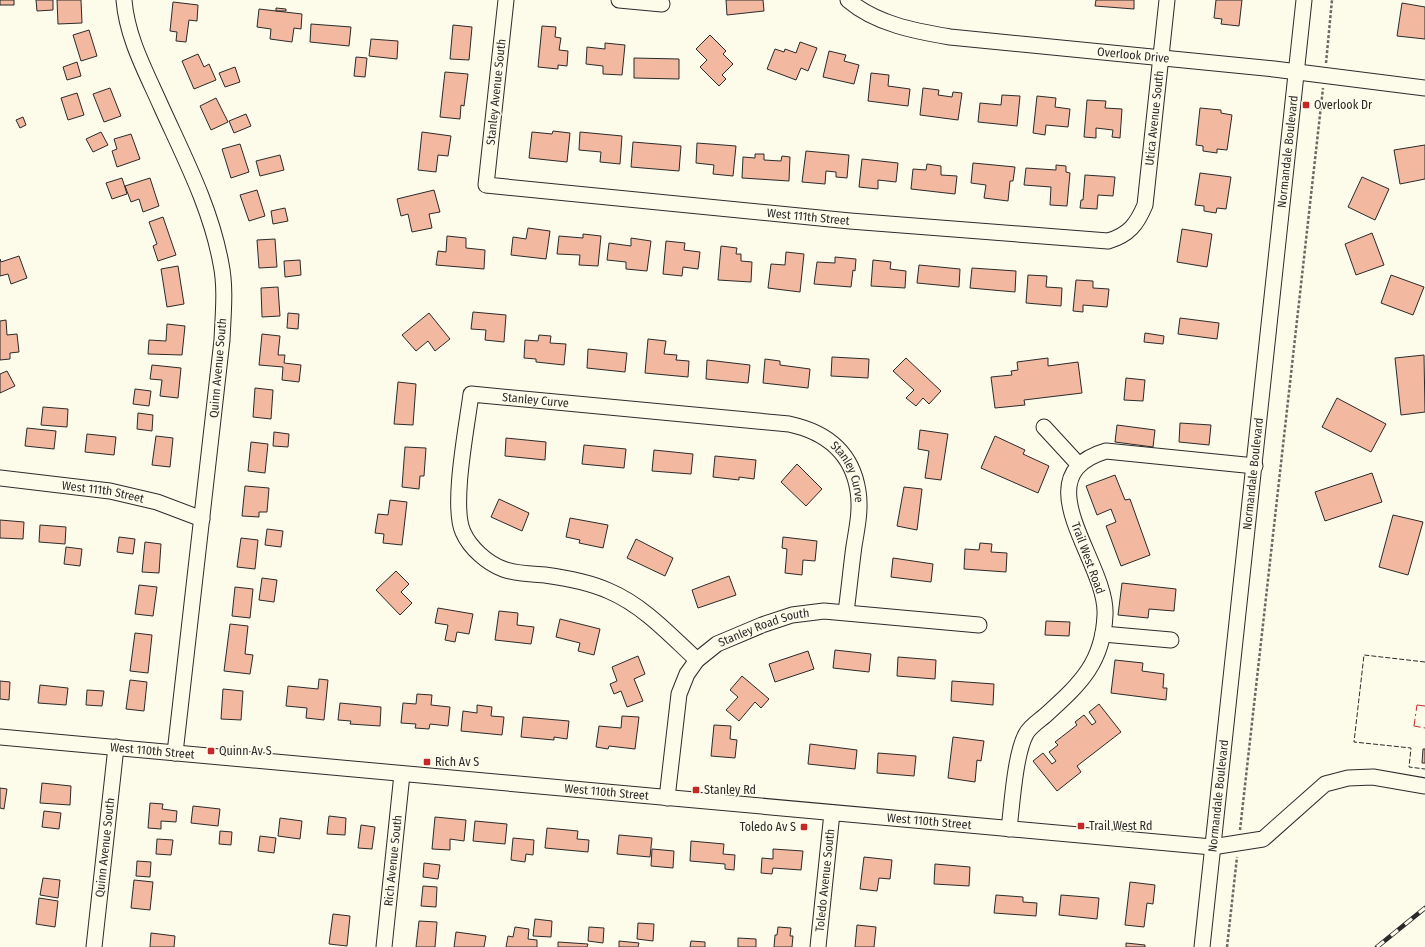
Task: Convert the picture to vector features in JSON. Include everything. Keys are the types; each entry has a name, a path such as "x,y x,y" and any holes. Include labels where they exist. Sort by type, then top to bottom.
{"street":[{"name":"Quinn Avenue South","path":"124,0 130,31 138,54 200,193 213,229 222,265 224,302 222,340 175,753"},
{"name":"Stanley Avenue South","path":"486,185 506,0"},
{"path":"619,0 662,4"},
{"name":"Overlook Drive","path":"848,0 884,20 916,31 950,37 1161,57 1425,88"},
{"name":"Utica Avenue South","path":"1129,232 1138,220 1145,205 1167,0"},
{"name":"Normandale Boulevard","path":"1202,947 1304,0"},
{"name":"West 111th Street","path":"486,185 850,221 1098,241 1108,241 1119,238 1129,232"},
{"name":"Stanley Curve","path":"697,660 634,604 610,591 572,580 503,569 487,560 474,548 463,532 459,515 458,497 472,394 789,424 809,429 821,436 843,454 853,472 858,492 858,513 846,612"},
{"path":"1044,426 1079,465"},
{"name":"Trail West Road","path":"1009,829 1016,774 1026,733 1081,682 1094,661 1103,634 1106,613 1102,589 1069,508 1067,492 1070,478 1079,465 1090,456 1106,451 1255,466"},
{"name":"West 111th Street","path":"0,478 110,491 156,502 202,519"},
{"name":"Stanley Road South","path":"667,798 679,694 687,674 697,660 724,641 762,625 792,615 824,611 979,625"},
{"path":"1103,634 1171,640"},
{"name":"West 110th Street","path":"0,737 1212,847 1263,839 1325,784 1348,778 1373,777 1425,786"},
{"name":"Quinn Avenue South","path":"94,947 116,747"},
{"name":"Rich Avenue South","path":"384,947 402,774"},
{"name":"Toledo Avenue South","path":"818,947 832,813"}],"path":[{"path":"1227,947 1315,142 1332,0"}],"building":[{"path":"0,0 14,0 14,5 0,5"},
{"path":"36,0 53,0 53,10 37,11"},
{"path":"57,0 81,0 82,23 58,24"},
{"path":"726,0 763,0 764,11 727,15"},
{"path":"1096,0 1134,0 1134,9 1095,6"},
{"path":"1216,0 1242,0 1239,26 1221,24 1222,19 1214,18"},
{"path":"173,2 198,5 197,21 189,20 186,42 176,41 177,32 170,31"},
{"path":"1402,3 1425,7 1425,39 1397,36"},
{"path":"276,8 286,9 286,11 276,11"},
{"path":"259,9 302,14 301,29 294,28 292,42 270,39 271,29 257,27"},
{"path":"311,24 351,27 349,46 310,42"},
{"path":"453,25 472,27 469,60 450,59"},
{"path":"542,26 556,27 555,37 561,38 559,50 568,51 567,66 558,65 558,69 538,67"},
{"path":"89,30 97,56 81,61 73,35"},
{"path":"710,35 726,51 723,54 733,64 722,75 726,79 719,86 700,67 707,60 696,49"},
{"path":"371,39 398,41 397,59 369,56"},
{"path":"800,42 817,48 808,71 801,68 796,80 767,69 775,49 784,52 785,49 796,53"},
{"path":"605,43 625,45 622,75 603,74 603,66 586,64 587,47 605,49"},
{"path":"829,51 846,55 844,61 859,65 854,84 823,77"},
{"path":"198,54 204,67 209,64 216,80 194,89 182,61"},
{"path":"356,57 367,58 365,77 354,76"},
{"path":"634,58 679,59 679,79 634,78"},
{"path":"77,62 81,76 67,80 63,67"},
{"path":"235,67 240,82 225,87 219,73"},
{"path":"445,72 468,74 464,106 461,105 460,119 440,117"},
{"path":"871,73 889,75 888,86 910,89 908,106 868,101"},
{"path":"110,88 121,116 104,122 93,94"},
{"path":"923,88 939,90 938,95 952,97 953,92 962,93 958,120 920,115"},
{"path":"77,93 84,115 68,120 61,98"},
{"path":"1002,95 1020,96 1017,126 978,122 980,103 1001,105"},
{"path":"1037,96 1056,98 1055,107 1070,109 1068,127 1046,125 1045,135 1033,133"},
{"path":"216,98 228,122 211,130 200,106"},
{"path":"1087,100 1106,101 1105,108 1122,109 1120,138 1112,137 1113,130 1096,128 1096,138 1084,137"},
{"path":"1200,108 1221,110 1221,113 1232,115 1227,150 1217,149 1217,153 1203,151 1203,146 1196,145"},
{"path":"246,114 251,126 234,133 229,121"},
{"path":"23,117 26,125 20,128 16,120"},
{"path":"553,131 570,133 567,162 529,158 532,132 552,134"},
{"path":"101,132 108,145 93,152 86,139"},
{"path":"422,132 451,136 448,156 438,155 436,172 418,170"},
{"path":"580,132 622,136 620,164 600,162 601,152 579,150"},
{"path":"131,134 140,159 117,167 112,151 117,149 114,139"},
{"path":"633,142 681,146 679,171 631,167"},
{"path":"697,143 736,146 733,176 713,174 714,165 696,163"},
{"path":"240,144 249,172 231,178 222,149"},
{"path":"1425,145 1425,179 1400,184 1394,150"},
{"path":"806,151 849,155 847,178 836,177 836,172 826,171 825,184 802,182"},
{"path":"755,154 764,154 764,160 781,161 782,156 790,157 789,181 742,178 743,157 755,158"},
{"path":"280,155 284,170 260,176 256,161"},
{"path":"862,159 898,163 896,182 878,180 878,189 859,187"},
{"path":"973,163 1015,167 1013,181 1010,181 1008,201 984,198 986,185 971,183"},
{"path":"927,164 941,166 941,175 957,176 955,194 911,189 913,169 926,170"},
{"path":"1056,165 1066,166 1066,172 1070,173 1067,206 1050,205 1051,187 1024,185 1026,168 1056,170"},
{"path":"1200,173 1231,177 1226,209 1217,208 1216,213 1204,211 1204,206 1195,205"},
{"path":"1085,175 1115,177 1113,196 1098,195 1097,209 1080,208 1081,200 1083,200"},
{"path":"1362,177 1389,189 1375,220 1348,207"},
{"path":"122,178 127,194 112,199 106,183"},
{"path":"150,178 159,206 143,212 139,199 131,202 125,186"},
{"path":"257,190 265,216 249,221 240,195"},
{"path":"434,190 440,212 429,214 432,228 412,232 408,214 401,216 397,199"},
{"path":"285,208 288,221 273,224 271,211"},
{"path":"163,217 176,255 158,261 153,246 157,244 149,222"},
{"path":"528,228 550,231 546,259 511,255 513,237 526,239"},
{"path":"1182,229 1212,234 1207,267 1177,262"},
{"path":"1372,233 1384,265 1356,275 1345,244"},
{"path":"583,234 601,236 598,266 579,265 580,255 557,254 559,236 583,238"},
{"path":"447,236 466,238 466,248 485,250 484,269 436,265 438,251 446,252"},
{"path":"631,238 651,241 647,271 626,269 626,262 607,260 609,243 631,246"},
{"path":"275,239 277,267 259,268 257,240"},
{"path":"666,241 685,243 684,250 700,252 698,269 683,267 682,276 663,274"},
{"path":"721,246 737,248 736,254 741,254 741,261 752,262 751,282 718,280"},
{"path":"786,252 804,254 800,292 768,288 771,264 785,265"},
{"path":"19,256 27,278 11,284 8,274 0,276 0,259 1,262"},
{"path":"835,257 856,259 851,287 814,284 817,262 835,263"},
{"path":"300,260 301,275 285,277 284,261"},
{"path":"873,260 891,262 890,269 906,271 905,288 871,286"},
{"path":"919,265 960,269 959,287 917,283"},
{"path":"178,266 184,304 167,307 161,269"},
{"path":"972,268 1016,271 1015,292 970,288"},
{"path":"1028,275 1047,276 1046,287 1062,288 1061,306 1026,303"},
{"path":"1391,275 1424,287 1413,315 1381,303"},
{"path":"1076,280 1093,281 1093,288 1109,289 1107,307 1083,305 1083,312 1073,311"},
{"path":"278,287 280,316 262,317 261,288"},
{"path":"473,312 506,315 504,342 485,340 486,330 471,329"},
{"path":"288,313 299,314 298,329 287,328"},
{"path":"429,313 450,339 435,351 428,341 416,351 402,335"},
{"path":"1180,318 1219,323 1217,339 1178,334"},
{"path":"6,320 7,335 17,334 19,352 10,353 10,359 0,360 0,321"},
{"path":"167,324 185,326 182,355 148,354 149,340 166,341"},
{"path":"1145,333 1164,336 1163,344 1144,342"},
{"path":"262,334 280,336 278,355 285,355 284,363 301,365 299,382 282,380 283,367 259,365"},
{"path":"539,335 551,336 550,343 566,344 564,365 536,362 536,359 524,358 525,340 538,341"},
{"path":"648,339 666,341 664,354 677,355 676,360 689,361 688,377 645,373"},
{"path":"588,349 627,353 625,372 587,368"},
{"path":"1424,355 1425,412 1401,415 1395,358"},
{"path":"832,357 869,359 868,378 831,376"},
{"path":"906,358 941,391 929,404 923,398 916,406 906,398 914,390 893,371"},
{"path":"1048,358 1048,366 1078,362 1082,393 1024,400 1025,405 995,408 991,377 1012,375 1011,371 1018,370 1017,362"},
{"path":"765,359 780,361 780,365 810,369 808,388 763,383"},
{"path":"707,360 750,365 748,383 706,379"},
{"path":"152,365 181,368 178,398 160,396 162,380 150,379"},
{"path":"7,371 15,386 0,393 0,374"},
{"path":"1126,378 1145,380 1143,401 1124,400"},
{"path":"398,382 416,384 413,425 394,424"},
{"path":"255,388 273,390 271,419 253,417"},
{"path":"135,389 151,391 149,406 133,404"},
{"path":"1337,398 1386,424 1371,452 1322,427"},
{"path":"43,407 68,409 67,427 41,425"},
{"path":"138,413 153,415 152,431 137,429"},
{"path":"1180,423 1211,425 1209,445 1179,442"},
{"path":"1117,425 1155,430 1153,447 1115,442"},
{"path":"27,428 56,431 54,449 25,446"},
{"path":"920,430 948,434 941,480 925,478 929,451 918,449"},
{"path":"274,432 289,434 288,447 273,446"},
{"path":"87,434 116,437 114,455 85,452"},
{"path":"156,436 173,438 170,467 152,465"},
{"path":"995,436 1025,450 1023,454 1049,466 1038,493 981,468"},
{"path":"506,438 546,442 545,460 505,456"},
{"path":"251,442 268,444 265,473 248,471"},
{"path":"584,445 626,449 624,468 582,464"},
{"path":"405,447 426,448 424,476 420,476 419,489 402,487"},
{"path":"654,450 693,454 691,474 652,471"},
{"path":"715,456 756,460 754,479 739,477 739,480 713,477"},
{"path":"797,464 822,489 806,506 781,482"},
{"path":"1372,473 1382,502 1325,521 1315,492"},
{"path":"1115,475 1125,500 1130,499 1150,555 1121,566 1106,526 1116,522 1111,509 1097,515 1086,486"},
{"path":"245,486 269,488 267,512 259,512 259,517 242,516"},
{"path":"904,487 922,489 917,530 897,526"},
{"path":"499,499 529,513 522,531 491,517"},
{"path":"390,500 407,502 402,545 383,543 384,534 375,533 378,514 388,515"},
{"path":"1393,515 1423,522 1408,575 1379,567"},
{"path":"570,518 608,525 603,548 579,543 580,540 566,537"},
{"path":"0,520 24,522 23,539 0,538"},
{"path":"40,525 66,527 65,544 39,542"},
{"path":"267,529 283,531 281,547 265,545"},
{"path":"119,537 135,539 133,554 117,552"},
{"path":"783,537 817,541 815,561 803,560 802,575 785,573 787,549 782,548"},
{"path":"241,538 258,540 255,569 237,567"},
{"path":"636,539 673,558 665,576 627,558"},
{"path":"145,542 161,544 159,573 142,572"},
{"path":"980,543 992,544 991,552 1007,553 1006,572 964,569 965,549 979,550"},
{"path":"66,547 82,549 80,566 64,564"},
{"path":"893,558 933,564 931,582 891,577"},
{"path":"396,571 409,584 401,592 412,603 400,615 376,590"},
{"path":"729,576 736,595 698,608 692,590"},
{"path":"262,578 277,580 274,602 259,600"},
{"path":"1122,583 1176,589 1174,611 1149,609 1148,618 1118,615"},
{"path":"139,585 157,587 153,616 135,614"},
{"path":"235,587 253,589 250,618 232,616"},
{"path":"438,608 473,614 469,634 457,632 455,642 445,640 448,625 435,623"},
{"path":"499,611 518,613 517,625 534,627 531,644 495,640"},
{"path":"560,619 600,629 594,655 578,651 580,643 556,637"},
{"path":"1046,621 1070,622 1069,636 1045,635"},
{"path":"230,624 248,626 245,654 253,655 250,674 224,671"},
{"path":"135,633 152,635 148,673 130,671"},
{"path":"835,650 871,654 869,672 833,668"},
{"path":"808,651 814,669 775,682 769,664"},
{"path":"638,656 645,674 634,679 643,701 627,707 621,691 614,694 610,684 617,681 612,667"},
{"path":"898,657 936,660 935,679 897,676"},
{"path":"1115,660 1143,663 1142,671 1164,674 1163,688 1167,688 1166,700 1111,693"},
{"path":"742,676 769,699 761,708 755,702 739,721 726,710 738,697 730,690"},
{"path":"319,679 328,680 324,720 306,718 307,708 286,706 288,686 318,689"},
{"path":"130,680 147,682 144,711 126,709"},
{"path":"0,681 10,682 9,700 0,699"},
{"path":"952,681 994,684 993,705 951,701"},
{"path":"40,685 68,688 66,705 38,703"},
{"path":"223,689 243,691 241,720 221,719"},
{"path":"87,690 104,691 102,706 86,705"},
{"path":"417,694 432,695 431,705 450,707 448,726 430,724 429,729 415,728 416,724 401,723 403,703 416,704"},
{"path":"340,703 381,707 380,726 350,724 351,721 338,720"},
{"path":"1099,704 1121,732 1077,766 1081,772 1057,791 1033,761 1043,753 1052,764 1056,761 1049,752 1058,745 1055,742 1077,725 1075,722 1084,715 1092,725 1096,722 1089,712"},
{"path":"477,705 492,707 491,716 504,717 502,735 461,731 463,711 477,713"},
{"path":"622,716 639,717 635,749 609,746 608,749 596,747 599,726 621,728"},
{"path":"523,717 569,721 567,739 554,737 554,740 521,737"},
{"path":"714,725 731,726 730,739 737,740 735,758 711,756"},
{"path":"953,737 984,741 981,761 977,760 975,782 948,778"},
{"path":"810,744 857,750 855,769 808,764"},
{"path":"1423,749 1425,749 1425,763 1422,763"},
{"path":"878,753 916,756 914,776 877,773"},
{"path":"42,783 71,786 70,805 40,803"},
{"path":"0,788 7,789 4,809 0,808"},
{"path":"150,803 163,804 162,809 177,811 176,822 161,821 161,829 148,828"},
{"path":"193,806 220,809 218,826 191,823"},
{"path":"44,811 61,813 59,829 42,827"},
{"path":"329,816 346,818 345,835 327,834"},
{"path":"435,817 466,820 464,841 450,839 450,850 432,849"},
{"path":"280,818 302,821 300,839 278,836"},
{"path":"475,821 507,824 505,844 473,841"},
{"path":"361,825 375,827 372,849 358,848"},
{"path":"547,828 578,831 577,839 589,840 588,852 545,848"},
{"path":"220,831 232,832 231,845 219,844"},
{"path":"619,835 652,838 650,857 617,854"},
{"path":"260,836 276,838 274,853 258,851"},
{"path":"513,838 534,840 533,855 526,854 525,862 511,860"},
{"path":"157,839 173,840 171,855 156,854"},
{"path":"691,841 724,844 723,854 735,855 734,870 725,869 725,864 690,861"},
{"path":"652,849 674,851 673,868 651,866"},
{"path":"773,849 803,851 801,870 773,868 772,874 761,873 762,858 773,859"},
{"path":"864,857 892,860 890,879 879,878 877,891 860,889"},
{"path":"137,861 151,862 150,877 136,876"},
{"path":"424,863 440,865 438,879 423,877"},
{"path":"935,864 970,867 969,886 934,884"},
{"path":"43,878 60,880 58,898 40,895"},
{"path":"134,880 153,882 150,910 131,908"},
{"path":"1130,882 1155,885 1153,904 1147,903 1144,927 1125,925"},
{"path":"423,886 437,887 436,907 421,906"},
{"path":"996,895 1023,897 1023,902 1037,903 1036,916 994,913"},
{"path":"1061,895 1099,898 1097,919 1059,915"},
{"path":"39,898 58,901 55,927 36,924"},
{"path":"333,914 350,916 347,946 329,944"},
{"path":"535,919 552,921 551,937 533,936"},
{"path":"419,921 437,922 435,947 416,947"},
{"path":"638,923 654,924 653,941 637,939"},
{"path":"857,925 876,927 874,947 855,947"},
{"path":"515,927 529,929 528,939 537,940 537,947 506,947 508,936 513,937"},
{"path":"589,927 604,928 603,943 588,941"},
{"path":"778,927 791,928 790,936 793,936 792,947 774,947 775,935 777,935"},
{"path":"456,932 486,936 484,947 454,947"},
{"path":"151,933 175,936 174,947 150,947"},
{"path":"738,938 756,939 756,947 738,947"},
{"path":"619,941 639,943 638,947 619,947"},
{"path":"691,941 705,942 705,947 690,947"},
{"path":"558,942 588,944 587,947 558,947"},
{"path":"1126,943 1145,945 1145,947 1126,947"}],"railway":[{"path":"1377,947 1425,908"}],"fence":[{"path":"1425,662 1364,655 1354,742 1411,748 1409,767 1425,769"}],"power":[{"path":"1425,706 1417,705 1414,726 1425,728"}],"place":[{"name":"Overlook Dr","path":"1306,105"},
{"name":"Quinn Av S","path":"211,751"},
{"name":"Rich Av S","path":"427,762"},
{"name":"Stanley Rd","path":"696,790"},
{"name":"Trail West Rd","path":"1081,826"},
{"name":"Toledo Av S","path":"804,827"}]}
